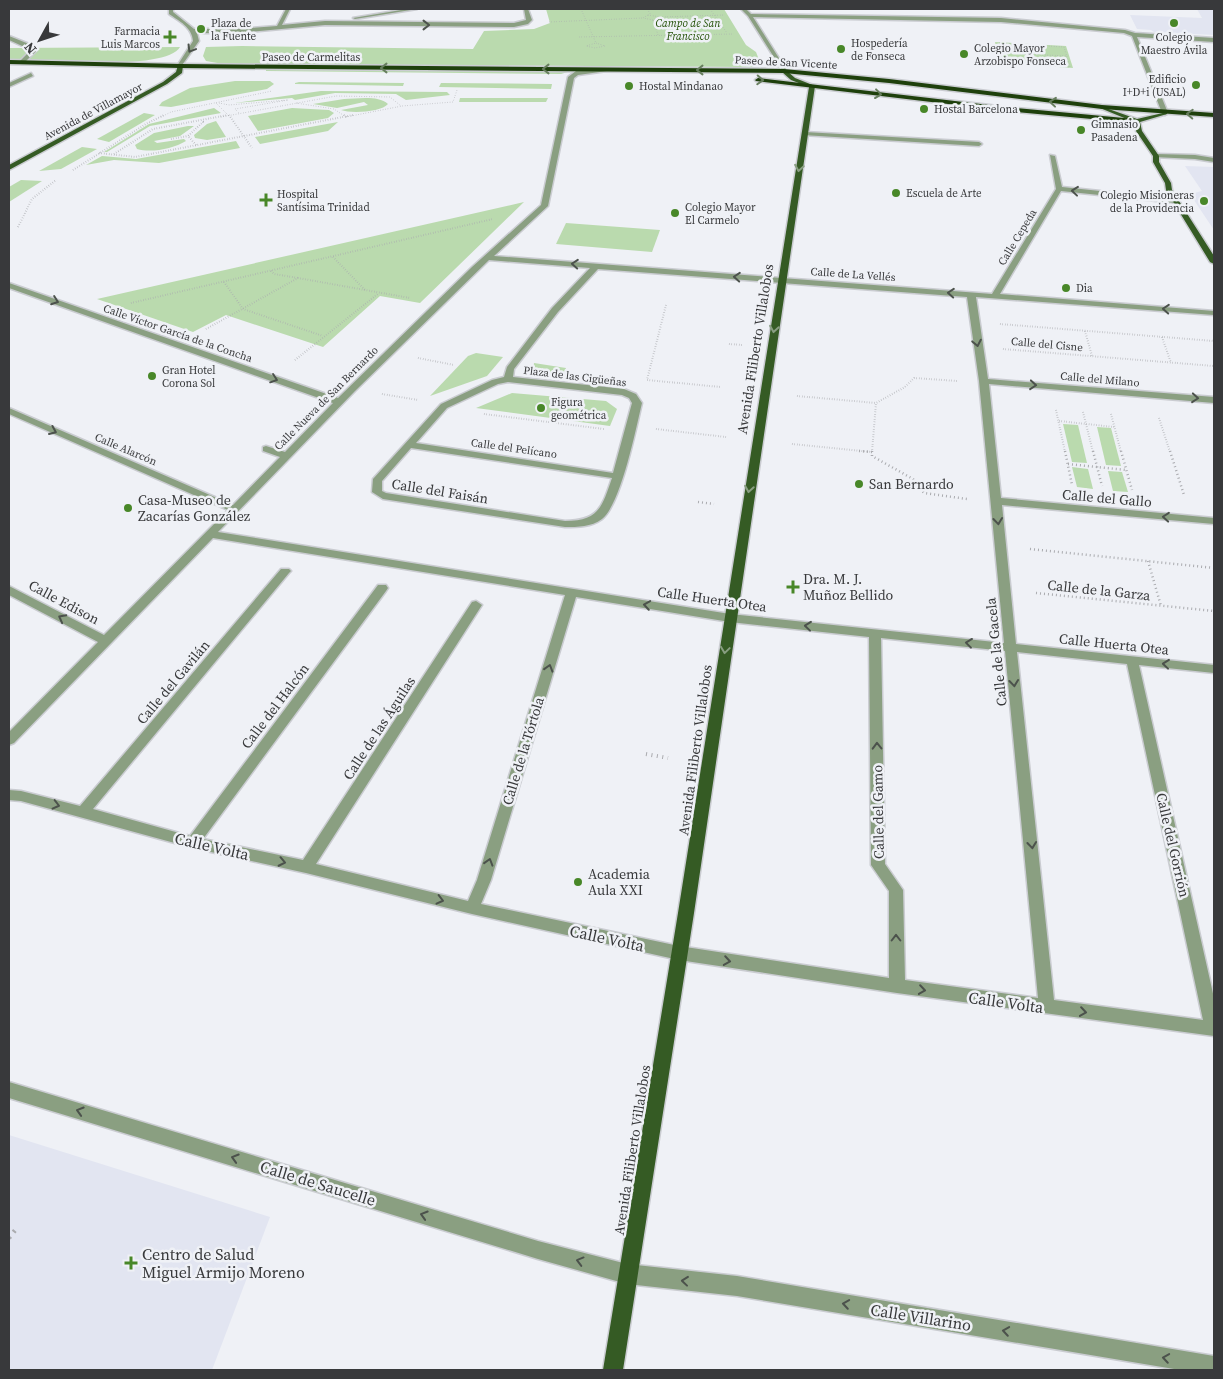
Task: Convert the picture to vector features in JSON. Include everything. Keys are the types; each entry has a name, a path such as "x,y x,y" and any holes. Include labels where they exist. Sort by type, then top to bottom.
{"highway":[{"name":"Paseo de Carmelitas","path":"9,62 180,70 612,69"},
{"name":"Paseo de Carmelitas","path":"9,68 571,77"},
{"name":"Paseo de San Vicente","path":"612,69 784,71 889,81 1102,108 1214,115"},
{"name":"Paseo de San Vicente","path":"571,77 730,79"},
{"name":"Paseo de San Vicente","path":"746,80 1022,111 1163,122"},
{"name":"Paseo de San Vicente","path":"812,86 857,84 956,91"},
{"name":"Paseo de San Vicente","path":"932,100 979,102 1146,118"}],"main road":[{"name":"Avenida de Villamayor","path":"9,168 142,97 180,70"},
{"path":"784,71 793,78 812,86"},
{"name":"Avenida Filiberto Villalobos","path":"612,1370 812,86"},
{"path":"1102,108 1137,121 1165,113"},
{"path":"1137,121 1139,131 1156,156 1156,162 1168,183 1169,190 1214,262"}],"street":[{"path":"171,9 171,13 194,31 237,30 354,21 514,25 526,23 530,20 526,9"},
{"path":"279,26 288,9"},
{"path":"354,21 414,9"},
{"path":"743,9 750,15 784,71"},
{"path":"998,13 1000,20"},
{"path":"750,15 1000,20 1125,32 1134,36 1214,40"},
{"path":"180,70 196,40 194,31"},
{"path":"1134,36 1165,113"},
{"path":"9,38 32,47 34,50 32,54 21,62"},
{"path":"571,77 576,73 612,69"},
{"path":"9,85 31,75"},
{"name":"Calle Nueva de San Bernardo","path":"9,740 388,353 544,206 571,77"},
{"path":"805,134 979,144"},
{"path":"1052,156 1059,189 1176,201"},
{"path":"1156,156 1195,156 1214,160"},
{"name":"Calle Cepeda","path":"995,296 1059,189"},
{"name":"Calle de La Vellés","path":"489,258 1214,313"},
{"name":"Plaza de las Cigüeñas","path":"508,379 510,368 555,310 596,266"},
{"name":"Calle Víctor García de la Concha","path":"9,285 340,402"},
{"name":"Calle de la Gacela","path":"971,294 984,381 1010,648 1043,951 1047,1007"},
{"name":"Plaza de las Cigüeñas","path":"444,406 495,382 508,379 624,392 633,396 637,403 616,476"},
{"name":"Calle del Milano","path":"984,381 1214,400"},
{"name":"Calle del Faisán","path":"444,406 377,481 376,492 383,496 565,524 580,524 589,522 602,514 616,476"},
{"name":"Calle Alarcón","path":"9,411 234,509"},
{"name":"Calle del Pelícano","path":"408,445 616,476"},
{"path":"266,449 286,456"},
{"name":"Calle del Gallo","path":"996,501 1214,522"},
{"name":"Calle Huerta Otea","path":"209,534 730,618 1214,669"},
{"name":"Calle del Gavilán","path":"83,812 285,571"},
{"name":"Calle del Halcón","path":"193,842 382,588"},
{"name":"Calle Edison","path":"9,590 105,641"},
{"name":"Calle de la Tórtola","path":"472,908 487,870 572,592"},
{"name":"Calle de las Águilas","path":"306,867 476,606"},
{"name":"Calle del Gamo","path":"875,633 878,865 896,890 897,986"},
{"name":"Calle del Gorrión","path":"1132,660 1214,1029"},
{"name":"Calle Volta","path":"9,795 21,796 193,842 306,867 472,908 678,953 897,986 1214,1029"},
{"name":"Calle de Saucelle","path":"9,1090 538,1250 627,1274"},
{"name":"Calle Villarino","path":"627,1274 737,1286 1214,1366"}],"path":[{"path":"580,9 596,43"},
{"path":"647,9 651,15"},
{"path":"710,9 727,34"},
{"path":"643,18 651,15 660,17 715,16"},
{"path":"544,22 643,18 653,20 660,17"},
{"path":"653,20 658,35"},
{"path":"580,37 739,34"},
{"path":"589,44 601,43"},
{"path":"998,43 1064,47 1070,67 1002,63 1000,53 998,43"},
{"path":"1031,45 1032,53"},
{"path":"1000,53 1067,56"},
{"path":"1032,53 1036,55"},
{"path":"73,170 138,128 170,112 280,90"},
{"path":"99,154 135,157 402,106 414,107 453,102 456,94"},
{"path":"113,154 153,129 336,96 390,97 402,106"},
{"path":"216,103 229,105 288,100 235,109 239,113"},
{"path":"216,103 229,115 252,148"},
{"path":"296,103 302,106 334,109 346,117"},
{"path":"414,107 418,109"},
{"path":"171,139 188,136 203,122 201,120"},
{"path":"188,136 196,145"},
{"path":"18,227 26,205 37,192 56,180"},
{"path":"132,303 494,219"},
{"path":"332,256 365,290"},
{"path":"271,271 274,274 416,299"},
{"path":"201,332 298,278"},
{"path":"224,282 243,309 324,337"},
{"path":"292,363 379,293"},
{"path":"666,305 647,380 721,387"},
{"name":"Calle del Cisne","path":"997,324 1214,341"},
{"name":"Calle del Cisne","path":"1085,331 1092,356"},
{"path":"1162,337 1171,363"},
{"path":"729,344 743,345"},
{"name":"Calle del Cisne","path":"1000,349 1214,366"},
{"path":"388,353 454,365"},
{"path":"797,396 876,403 905,387 914,378 958,380"},
{"path":"352,389 422,400"},
{"path":"876,403 872,456 913,479 924,493 967,498"},
{"path":"1055,405 1074,493"},
{"path":"1082,407 1102,486"},
{"path":"1110,410 1134,498"},
{"path":"477,413 609,430"},
{"path":"1158,414 1186,503"},
{"path":"1059,421 1114,427"},
{"path":"650,430 726,438"},
{"path":"792,444 872,452"},
{"path":"1068,464 1126,470"},
{"path":"698,502 714,504"},
{"path":"1030,549 1214,568"},
{"name":"Calle de la Garza","path":"1148,561 1161,606"},
{"name":"Calle de la Garza","path":"1036,593 1214,612"},
{"path":"646,754 668,758"},
{"path":"9,1238 16,1229"}],"shaded area":[{"name":"Colegio Maestro Ávila","path":"1197,9 1214,9 1214,35 1154,32 1137,29 1130,15 1202,18"},
{"name":"Colegio Misioneras de la Providencia","path":"1185,166 1214,167 1214,230 1190,194 1202,191"},
{"name":"Centro de Salud Miguel Armijo Moreno","path":"9,1135 270,1217 212,1370 9,1370"}],"green space":[{"name":"Campo de San Francisco","path":"546,9 724,9 746,45 756,52 761,65 751,67 223,64 206,61 203,56 206,47 242,46 473,49 484,31 534,29 550,23"},
{"path":"995,42 1066,46 1073,68 999,63"},
{"path":"180,47 170,55 151,60 127,62 100,63 9,59 9,48"},
{"path":"266,70 571,71 561,74"},
{"path":"235,81 270,81 274,84 267,89 171,107 159,106 162,102 190,88"},
{"path":"299,82 404,83 403,86 295,84"},
{"path":"441,83 552,84 551,89 439,87"},
{"path":"321,91 447,92 450,95 406,100 396,94 335,93 295,100 292,98 235,103"},
{"path":"373,98 388,104 380,109 359,112 341,110 368,105 364,102 337,108 313,104 344,99"},
{"path":"460,98 548,98 546,102 459,102"},
{"path":"214,108 221,113 150,126 104,152 149,124"},
{"path":"292,108 329,110 334,113 328,118 258,131 248,116"},
{"path":"144,113 155,115 109,142 97,139"},
{"path":"216,121 226,137 207,140 195,138 194,135 207,124"},
{"path":"338,122 328,131 260,144 255,137"},
{"path":"194,126 180,136 154,141 157,143 184,139 186,141 175,146 149,151 137,149 135,145 154,133"},
{"path":"236,141 240,148 159,163 114,160 86,165 102,156 136,159"},
{"path":"82,147 97,149 61,169 39,171"},
{"path":"21,180 42,181 9,202 9,187"},
{"path":"524,202 420,303 380,296 323,347 226,315 193,332 97,299"},
{"path":"566,223 660,230 652,252 556,244"},
{"path":"476,353 503,357 487,376 430,396 468,356"},
{"path":"534,363 566,368 562,378 550,377 533,370"},
{"path":"512,393 606,401 617,409 610,426 476,408"},
{"path":"1063,424 1078,425 1087,463 1072,462"},
{"path":"1097,427 1111,428 1121,466 1106,465"},
{"path":"1072,467 1088,469 1093,489 1077,487"},
{"path":"1108,471 1122,472 1128,492 1113,491"}],"place":[{"name":"Colegio Maestro Ávila","path":"1174,23"},
{"name":"Plaza de la Fuente","path":"201,29"},
{"name":"Farmacia Luis Marcos","path":"170,37"},
{"name":"Hospedería de Fonseca","path":"841,49"},
{"name":"Colegio Mayor Arzobispo Fonseca","path":"964,54"},
{"name":"Edificio I+D+i (USAL)","path":"1196,85"},
{"name":"Hostal Mindanao","path":"629,86"},
{"name":"Hostal Barcelona","path":"924,109"},
{"name":"Gimnasio Pasadena","path":"1081,130"},
{"name":"Escuela de Arte","path":"896,193"},
{"name":"Hospital Santísima Trinidad","path":"266,200"},
{"name":"Colegio Misioneras de la Providencia","path":"1204,201"},
{"name":"Colegio Mayor El Carmelo","path":"675,213"},
{"name":"Dia","path":"1066,288"},
{"name":"Gran Hotel Corona Sol","path":"152,376"},
{"name":"Figura geométrica","path":"541,408"},
{"name":"San Bernardo","path":"859,484"},
{"name":"Casa-Museo de Zacarías González","path":"128,508"},
{"name":"Dra. M. J. Muñoz Bellido","path":"793,587"},
{"name":"Academia Aula XXI","path":"578,882"},
{"name":"Centro de Salud Miguel Armijo Moreno","path":"131,1263"}]}
